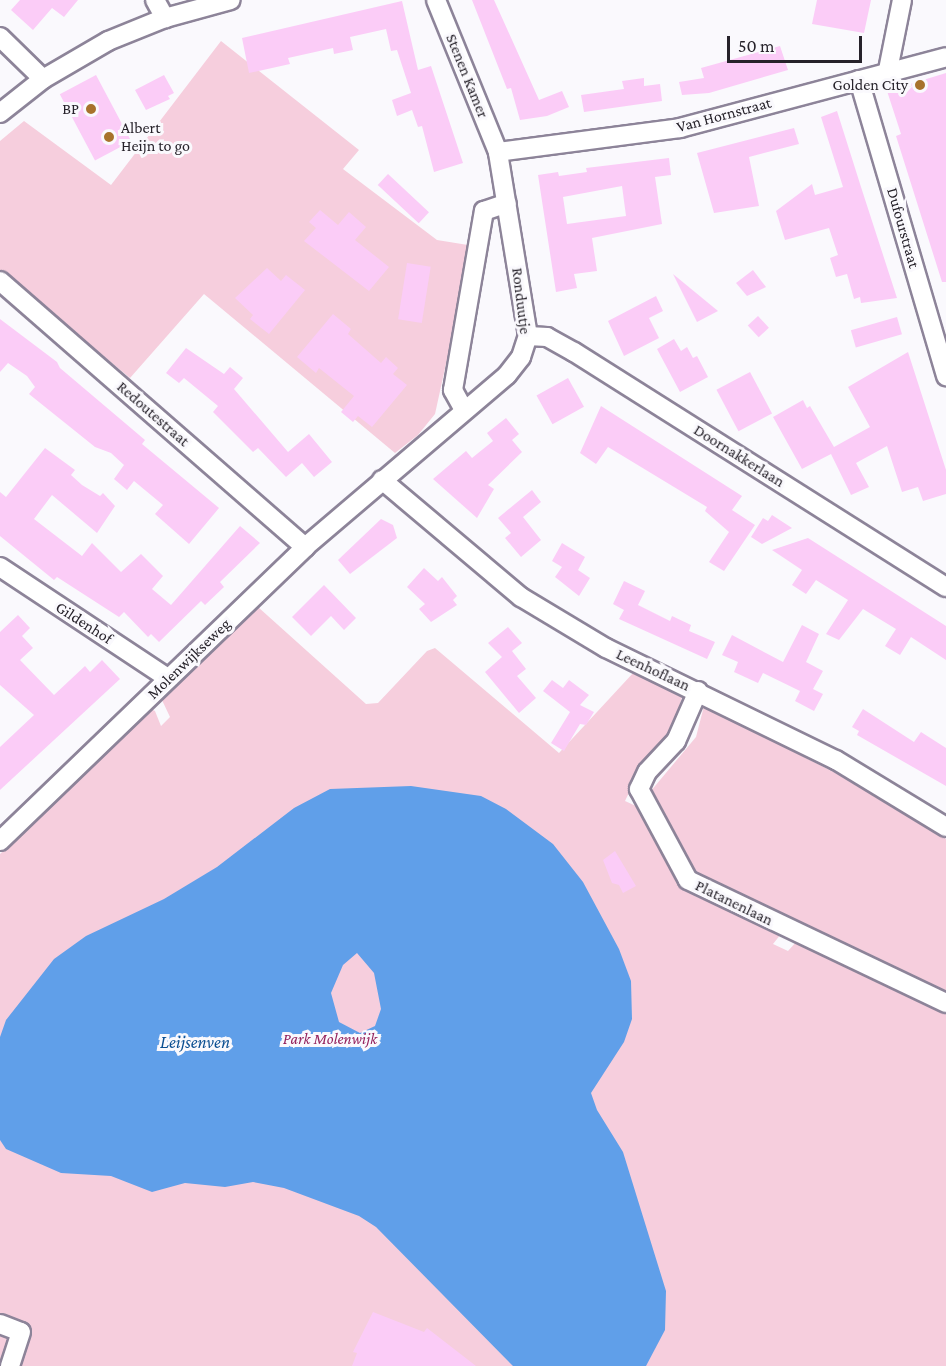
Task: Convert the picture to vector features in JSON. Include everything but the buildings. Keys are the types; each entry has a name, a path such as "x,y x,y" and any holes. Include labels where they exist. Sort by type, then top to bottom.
{"street":[{"path":"155,0 165,18"},
{"path":"0,113 43,79 108,41 165,18 231,0"},
{"name":"Stenen Kamer","path":"436,0 498,152"},
{"path":"888,70 902,0"},
{"path":"0,37 43,79"},
{"name":"Van Hornstraat","path":"498,152 680,128 859,80 888,70 946,57"},
{"name":"Dufourstraat","path":"859,80 946,376"},
{"name":"Ronduutje","path":"382,480 507,375 521,357 528,336 498,152"},
{"path":"464,410 453,390 484,212 507,203"},
{"name":"Redoutestraat","path":"0,281 305,547"},
{"name":"Doornakkerlaan","path":"528,336 547,337 574,352 946,587"},
{"name":"Molenwijkseweg","path":"0,842 305,547 382,480"},
{"name":"Leenhoflaan","path":"382,480 521,597 606,648 836,760 946,828"},
{"name":"Gildenhof","path":"3,575 168,678"},
{"name":"Platanenlaan","path":"698,691 676,741 647,772 639,789 688,880 946,1003"},
{"path":"0,1324 21,1332 10,1366"}],"green space":[{"path":"221,41 359,150 343,169 437,240 468,245 470,254 435,414 418,435 395,453 204,294 130,378 0,270 0,141 24,121 111,185"},
{"name":"Park Molenwijk","path":"258,607 366,704 378,703 427,651 435,648 559,753 634,672 682,697 670,737 641,768 625,801 636,806 678,881 695,896 781,934 773,944 788,951 797,941 946,1010 946,1366 0,1366 0,854 151,709 155,711 161,726 170,717 161,698"},
{"path":"704,706 863,787 946,839 946,991 693,874 650,792 696,737"}],"water":[{"name":"Leijsenven","path":"411,786 481,796 506,809 553,844 583,882 619,949 631,981 632,1019 624,1042 591,1093 597,1110 623,1152 666,1291 665,1330 646,1366 513,1366 376,1227 359,1216 284,1188 253,1182 225,1187 185,1183 152,1192 111,1176 61,1173 6,1149 0,1140 0,1037 6,1020 54,959 86,936 164,899 217,867 294,808 330,789","holes":["357,953 374,973 381,1009 375,1026 360,1033 339,1022 331,993 343,965"]}],"place":[{"name":"Golden City","path":"920,85"},
{"name":"BP","path":"91,109"},
{"name":"Albert Heijn to go","path":"109,137"}]}
